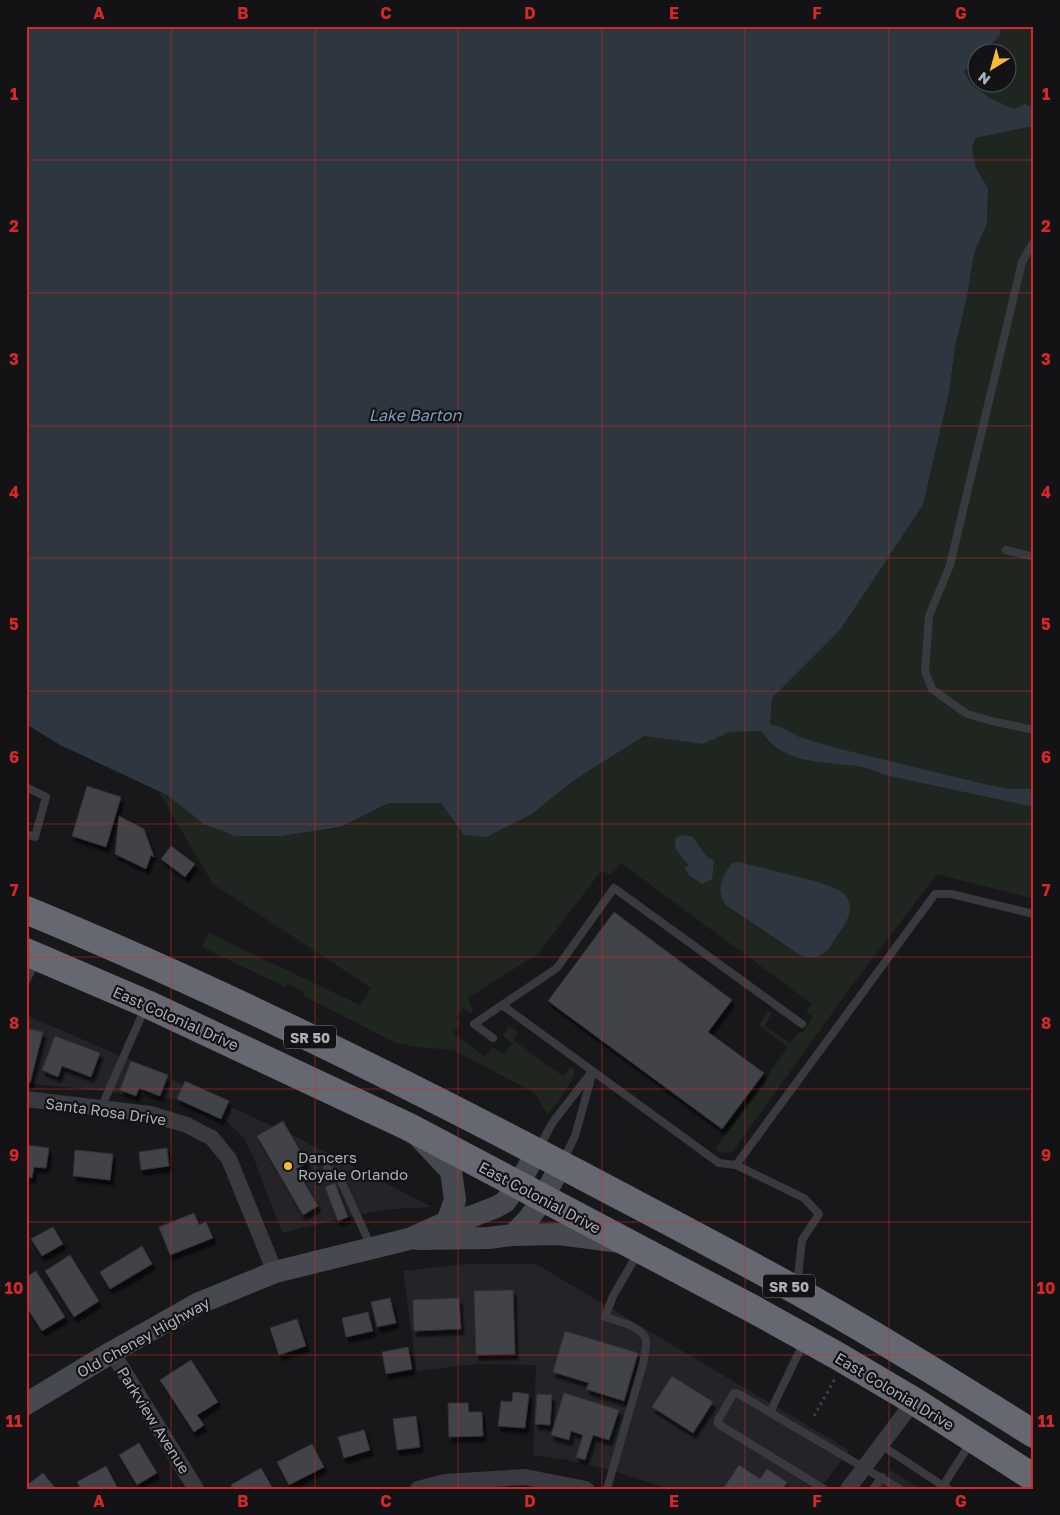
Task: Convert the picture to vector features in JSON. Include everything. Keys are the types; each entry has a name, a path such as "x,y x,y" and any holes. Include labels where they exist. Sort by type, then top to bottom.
{"highway":[{"name":"SR 50","path":"26,910 272,1018 355,1058 537,1152 796,1290 935,1372 1034,1434"},
{"name":"East Colonial Drive","path":"30,963 147,1004 410,1128 806,1338 914,1400 1034,1478"}],"street":[{"name":"Santa Rosa Drive","path":"26,1099 150,1114 187,1125 212,1138 229,1159 275,1272"},
{"path":"410,1128 451,1171 455,1200 447,1222"},
{"name":"Old Cheney Highway","path":"26,1404 197,1304 275,1272 409,1239 447,1222 473,1216 496,1207 505,1202 517,1186 537,1152"},
{"path":"512,1235 523,1227 533,1215 561,1165"},
{"name":"Old Cheney Highway","path":"409,1239 489,1238 512,1235 559,1234 634,1246"},
{"name":"Parkview Avenue","path":"112,1352 196,1489"},
{"path":"848,1489 914,1400"},
{"path":"418,1489 445,1482 525,1477 586,1489"}],"lane":[{"path":"1034,241 1022,262 950,565 929,616 925,672 932,689 966,714 1034,730"},
{"path":"1006,550 1034,557"},
{"path":"26,787 46,797 35,837 26,834"},
{"path":"493,1038 474,1024 557,968 614,888 802,1024"},
{"path":"736,1164 935,894 950,894 1034,914"},
{"path":"101,1108 132,1034 147,1004"},
{"path":"502,1005 719,1163 736,1164 804,1198 819,1214 802,1240 796,1290"},
{"path":"537,1152 553,1122 593,1071"},
{"path":"561,1165 575,1136 593,1071"},
{"path":"327,1168 339,1177 372,1248"},
{"path":"607,1489 643,1364 646,1346 646,1339 638,1330 605,1317 634,1246"},
{"path":"770,1412 806,1338"},
{"path":"824,1489 718,1424 718,1420 734,1394 736,1393 770,1412 900,1489"},
{"path":"880,1445 944,1488 973,1439"},
{"path":"874,1489 882,1477"}],"path":[{"path":"814,1416 837,1375"}],"shaded area":[{"path":"1002,26 1034,26 1034,108 1025,104 1014,109 982,92 1018,92 1018,42 993,42 999,37"},
{"path":"968,67 968,78 964,72"},
{"path":"1034,126 1034,899 937,874 851,987 733,1151 726,1153 715,1149 788,1047 760,1026 760,1024 767,1012 770,1012 771,1014 765,1026 790,1043 799,1032 802,1033 813,1017 806,1011 812,1004 621,863 611,875 601,871 538,954 468,998 473,1011 470,1013 463,1008 456,1018 460,1023 453,1033 485,1057 493,1047 504,1054 512,1044 503,1036 509,1026 518,1032 513,1040 563,1076 570,1067 575,1070 564,1094 547,1114 535,1093 453,1050 416,1047 396,1043 303,996 305,992 287,984 285,987 202,947 209,933 360,1005 371,988 213,884 158,791 282,836 341,828 389,803 441,803 464,835 532,814 573,781 644,736 703,744 755,716 807,661 840,630 923,505 949,393 955,347 967,297 974,253 987,224 988,188 976,168 972,149 975,138"},
{"path":"26,1015 130,1060 296,1137 432,1207 392,1209 351,1216 282,1233 253,1156 243,1137 228,1122 207,1109 184,1100 26,1083"},
{"path":"464,1264 536,1264 849,1450 820,1489 669,1489 614,1471 568,1460 533,1455 536,1365 476,1364 417,1371 403,1271"},
{"path":"891,1470 919,1489 878,1489"}],"water":[{"name":"Lake Barton","path":"26,26 1002,26 999,37 993,42 968,42 968,67 964,72 968,78 968,92 982,92 1014,109 1025,104 1034,108 1034,126 975,138 972,149 976,168 988,188 987,224 974,253 967,297 955,347 949,393 923,505 840,630 772,698 770,724 783,728 799,737 836,748 984,784 1010,789 1034,789 1034,807 885,775 863,767 803,759 781,750 771,743 761,731 729,732 703,744 644,736 573,781 532,814 486,837 464,835 441,803 389,803 341,827 282,836 235,836 204,824 167,795 60,745 26,724"},
{"path":"686,835 693,837 706,856 714,861 712,879 702,884 689,875 684,867 689,866 675,848 676,837"},
{"path":"739,862 818,882 837,889 846,896 850,907 848,918 827,951 822,955 814,957 800,955 726,905 721,894 721,884 732,863"}],"building":[{"path":"87,786 121,797 106,847 72,836"},
{"path":"119,816 144,829 154,857 151,855 146,869 115,854"},
{"path":"171,846 195,864 185,877 161,859"},
{"path":"614,912 732,1000 708,1032 764,1073 722,1129 548,1001"},
{"path":"26,1028 43,1032 30,1083 26,1082"},
{"path":"55,1036 100,1053 91,1077 62,1066 58,1077 42,1070"},
{"path":"131,1061 168,1075 160,1096 139,1088 136,1096 120,1090"},
{"path":"185,1081 229,1101 221,1119 177,1099"},
{"name":"Dancers Royale Orlando","path":"283,1121 307,1163 296,1169 318,1206 303,1215 257,1136"},
{"path":"26,1145 49,1148 46,1168 34,1167 32,1178 26,1177"},
{"path":"167,1148 169,1166 141,1170 139,1152"},
{"path":"75,1150 113,1154 110,1180 73,1176"},
{"path":"335,1183 348,1217 338,1221 325,1187"},
{"path":"194,1213 199,1225 206,1222 213,1238 170,1255 159,1227"},
{"path":"53,1227 63,1244 42,1256 31,1239"},
{"path":"142,1246 152,1264 110,1289 100,1272"},
{"path":"70,1255 99,1301 74,1317 45,1271"},
{"path":"36,1271 65,1317 42,1331 26,1306 26,1277"},
{"path":"513,1290 515,1354 476,1355 474,1291"},
{"path":"390,1298 396,1323 377,1327 371,1302"},
{"path":"459,1298 461,1329 414,1331 413,1300"},
{"path":"368,1312 373,1331 346,1337 342,1318"},
{"path":"297,1319 306,1346 279,1355 270,1328"},
{"path":"565,1331 638,1353 624,1401 586,1389 589,1383 553,1372"},
{"path":"408,1347 412,1369 386,1374 382,1352"},
{"path":"191,1360 218,1402 197,1415 204,1425 194,1432 160,1380"},
{"path":"672,1376 713,1402 693,1433 652,1407"},
{"path":"513,1392 529,1394 525,1428 498,1426 501,1401 512,1402"},
{"path":"564,1393 619,1410 609,1440 593,1435 585,1460 576,1457 583,1435 571,1431 569,1440 551,1435"},
{"path":"537,1394 552,1395 550,1425 535,1424"},
{"path":"448,1403 468,1403 469,1412 482,1412 483,1436 449,1437"},
{"path":"416,1416 420,1447 397,1450 393,1419"},
{"path":"364,1430 370,1450 344,1458 338,1437"},
{"path":"139,1443 157,1473 137,1485 119,1455"},
{"path":"312,1444 324,1467 289,1485 277,1462"},
{"path":"739,1465 760,1479 767,1469 787,1482 783,1489 723,1489"},
{"path":"106,1466 118,1489 81,1489 77,1482"},
{"path":"261,1468 273,1489 233,1489 231,1485"},
{"path":"43,1473 56,1489 26,1489 26,1486"}],"place":[{"name":"Dancers Royale Orlando","path":"288,1166"}]}
